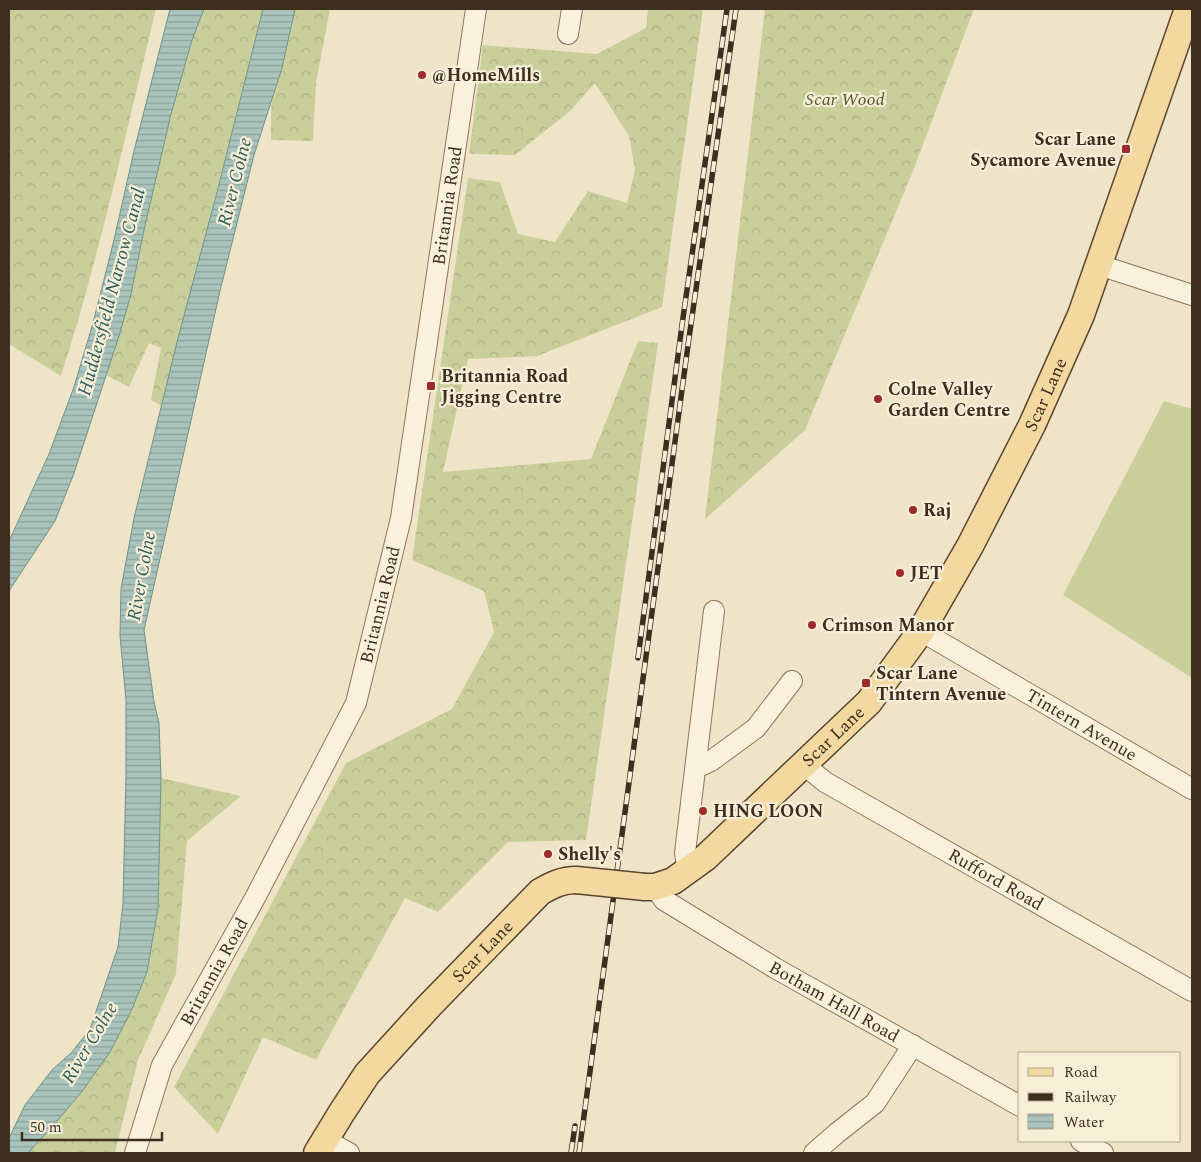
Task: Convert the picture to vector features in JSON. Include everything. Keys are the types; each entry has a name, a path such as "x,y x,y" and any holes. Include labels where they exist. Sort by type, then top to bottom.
{"main road":[{"name":"Scar Lane","path":"321,1146 368,1074 423,1013 540,892 553,884 568,880 650,887 673,881 705,858 869,702 921,631 970,546 1032,425 1081,315 1188,9"}],"street":[{"name":"Britannia Road","path":"135,1153 162,1065 255,898 356,703 401,518 476,9"},
{"path":"568,34 572,9"},
{"path":"1099,264 1192,296"},
{"path":"688,872 685,853 714,611"},
{"name":"Tintern Avenue","path":"921,631 1192,789"},
{"path":"696,768 711,761 756,728 792,681"},
{"name":"Rufford Road","path":"803,764 825,782 1192,991"},
{"name":"Botham Hall Road","path":"650,887 664,900 775,968 1018,1105"},
{"path":"814,1153 837,1132 875,1103 913,1045"},
{"path":"1083,1142 1103,1153"},
{"path":"321,1146 349,1153"}],"green space":[{"path":"9,9 156,9 100,239 61,376 9,344"},
{"path":"204,9 263,9 162,406 151,400 161,348 149,343 129,387 106,375 131,294 171,114 192,40"},
{"path":"295,9 330,9 316,83 313,141 271,140 271,106 282,68"},
{"path":"648,9 703,9 662,307 537,356 468,359 443,472 591,459 638,341 658,343 586,840 508,842 438,912 405,898 316,1060 263,1037 218,1134 174,1087 346,763 452,709 494,632 484,591 412,560 468,178 500,182 518,234 555,242 588,191 627,203 635,170 629,136 595,83 570,111 515,155 469,154 483,45 597,54 646,28"},
{"name":"Scar Wood","path":"765,9 974,9 913,171 805,430 705,519"},
{"path":"1164,401 1192,409 1192,678 1063,595"},
{"path":"161,778 241,796 187,841 176,974 138,1060 115,1153 28,1153 132,1009 147,972 158,908"}],"water":[{"name":"Huddersfield Narrow Canal","path":"170,9 204,9 192,40 171,114 131,294 73,476 55,521 9,591 9,541 49,454 74,387 93,323"},
{"name":"River Colne","path":"263,9 295,9 282,68 254,155 220,291 144,630 154,702 159,723 161,778 158,908 147,972 132,1009 110,1052 83,1090 28,1153 9,1153 9,1138 25,1105 52,1070 72,1052 90,1029 118,947 123,903 126,775 126,700 120,636 121,589 134,518 177,342"}],"railway":[{"path":"638,658 682,325 727,9"},
{"path":"579,1153 689,338 736,9"},
{"path":"571,1153 575,1126"}],"place":[{"name":"@HomeMills","path":"422,75"},
{"name":"Scar Lane Sycamore Avenue","path":"1126,149"},
{"name":"Britannia Road Jigging Centre","path":"431,386"},
{"name":"Colne Valley Garden Centre","path":"878,399"},
{"name":"Raj","path":"913,510"},
{"name":"JET","path":"900,573"},
{"name":"Crimson Manor","path":"812,625"},
{"name":"Scar Lane Tintern Avenue","path":"866,683"},
{"name":"HING LOON","path":"703,811"},
{"name":"Shelly's","path":"548,854"}]}
